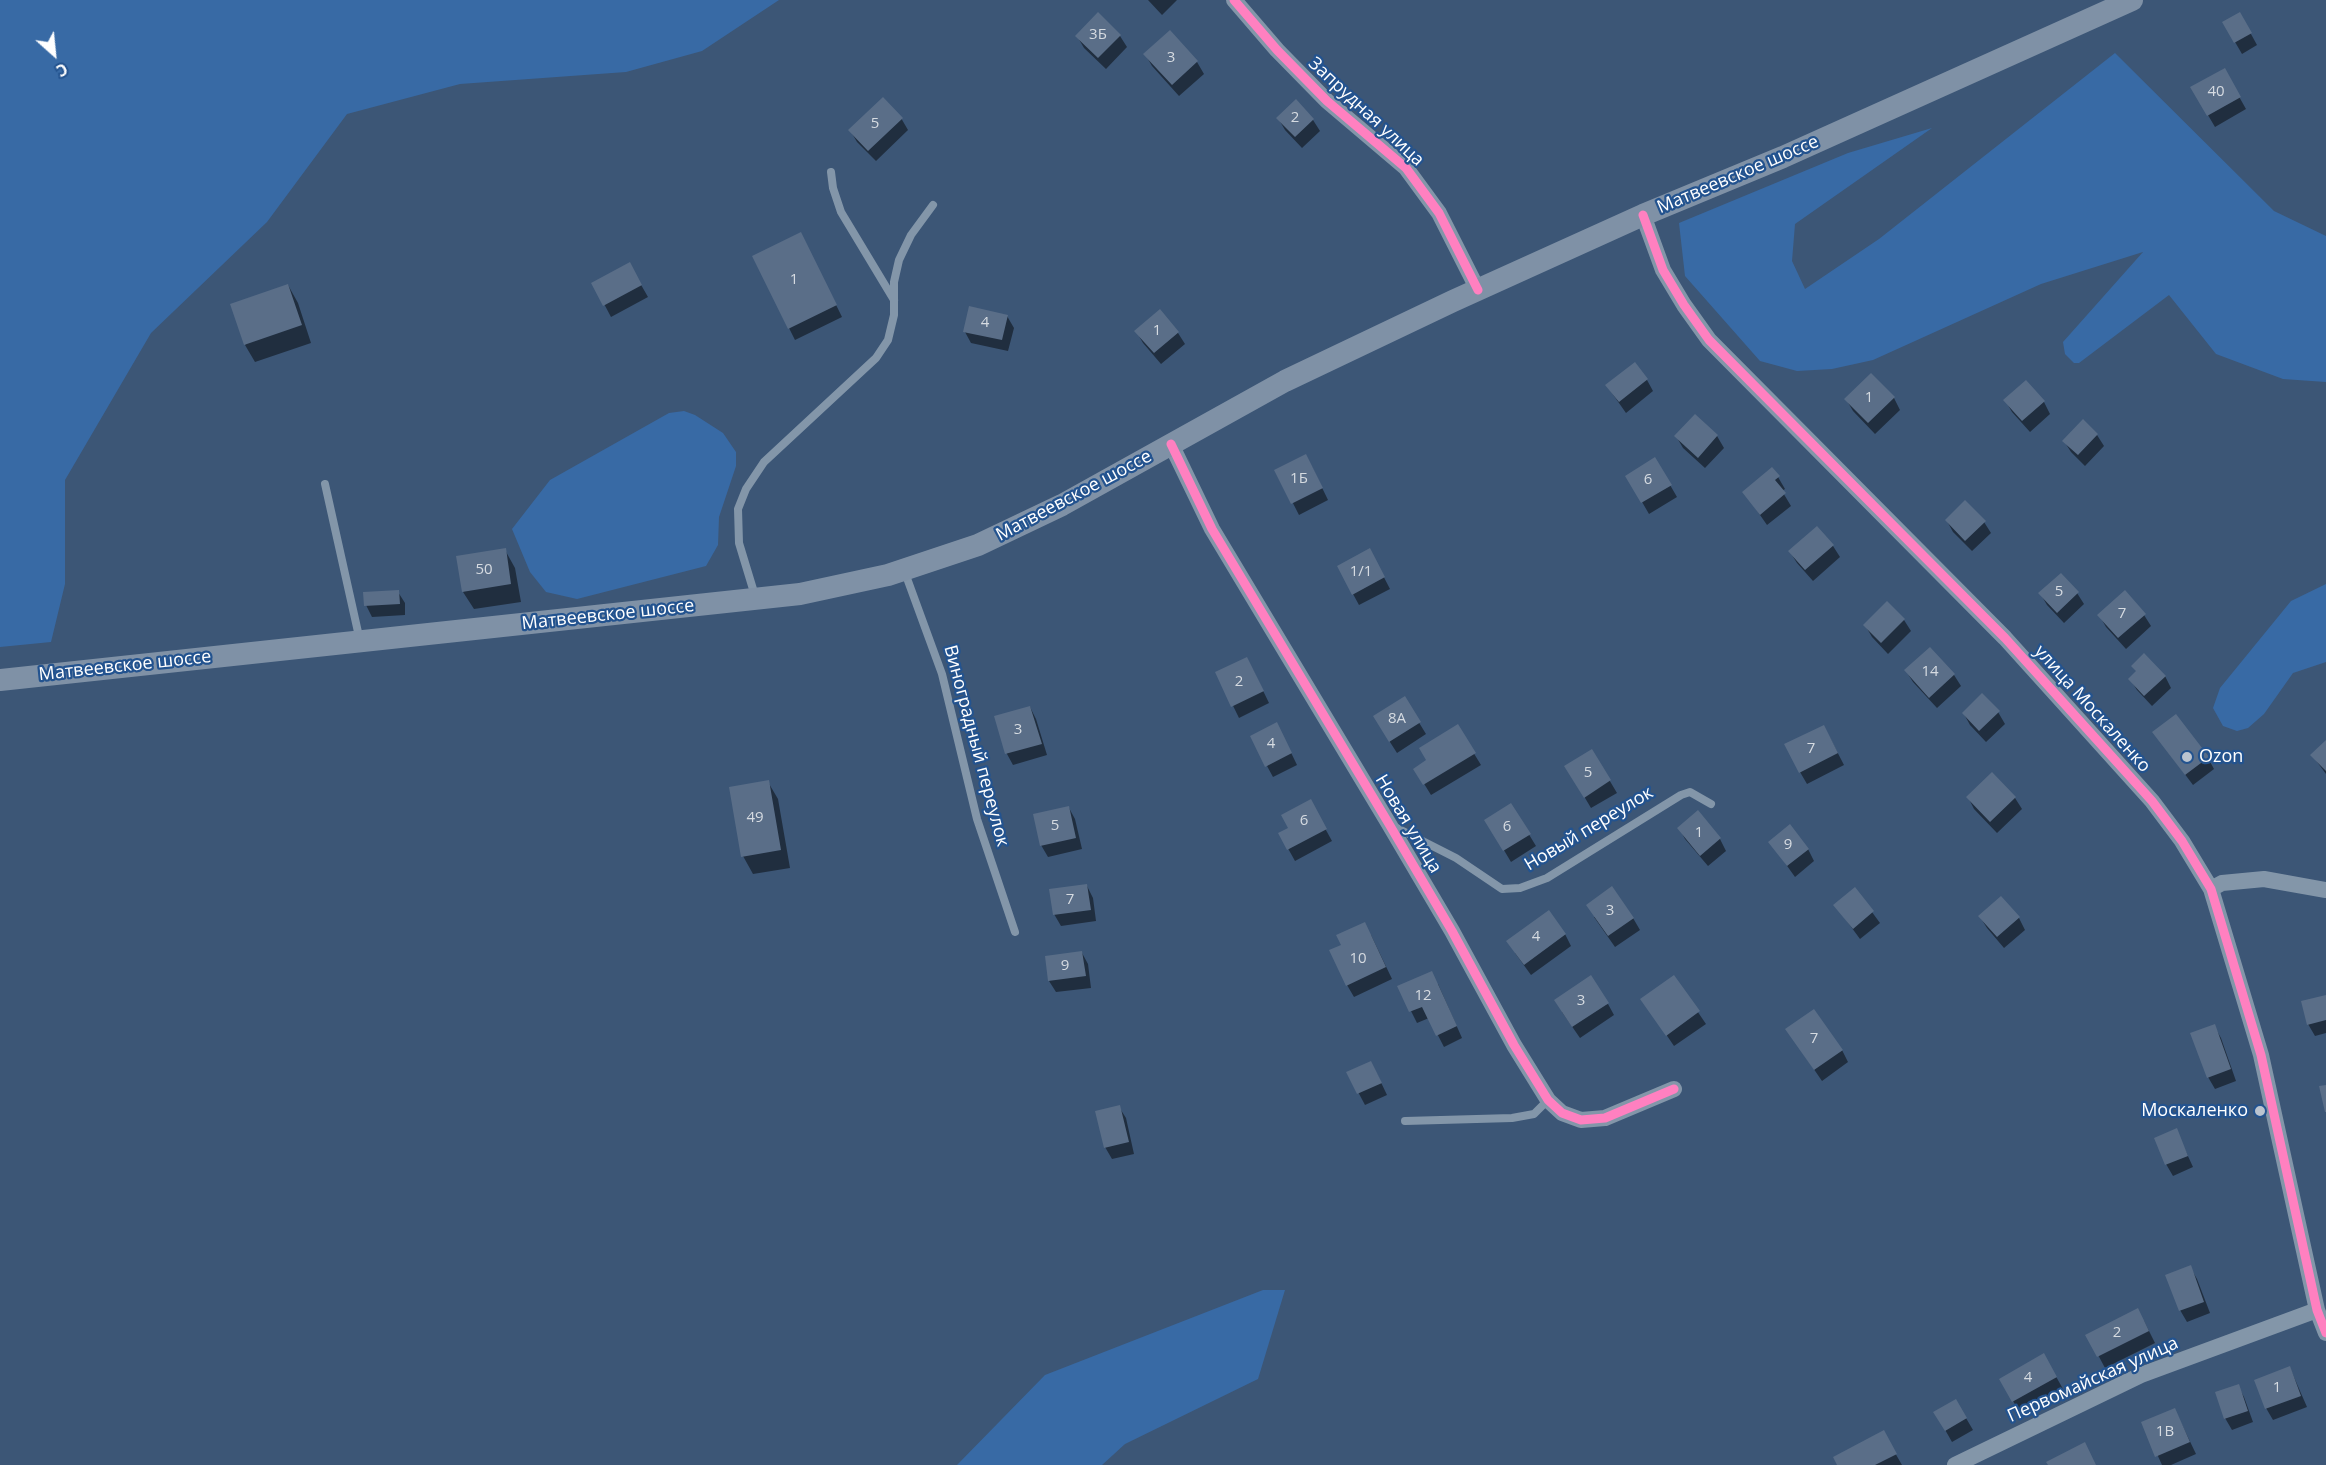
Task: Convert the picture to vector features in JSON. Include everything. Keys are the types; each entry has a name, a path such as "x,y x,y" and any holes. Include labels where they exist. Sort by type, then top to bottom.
{"main road":[{"name":"Матвеевское шоссе","path":"0,680 800,594 904,570 978,546 1062,505 1285,381 1478,290 1643,215 1783,157 2132,0"}],"street":[{"name":"Запрудная улица","path":"1234,0 1327,101 1406,168 1439,213 1478,290"},
{"name":"улица Москаленко","path":"1643,215 1663,270 1709,340 2005,638 2091,731 2152,801 2182,841 2211,889 2261,1055 2317,1310 2326,1333"},
{"name":"Новая улица","path":"1171,444 1212,529 1452,931 1514,1045 1548,1100 1562,1113 1581,1120 1605,1118 1674,1089"},
{"path":"2211,889 2222,883 2264,879 2326,890"},
{"name":"Первомайская улица","path":"1955,1465 2141,1375 2317,1310"}],"lane":[{"path":"831,172 833,188 841,212 894,300"},
{"path":"756,599 739,543 738,509 746,489 764,462 876,358 888,340 894,315 894,282 905,246 933,205"},
{"path":"325,484 360,641"},
{"name":"Виноградный переулок","path":"904,570 942,674 977,819 1015,932"},
{"name":"Новый переулок","path":"1389,824 1456,858 1502,889 1520,888 1547,878 1682,795 1690,792 1711,804"},
{"path":"1405,1121 1512,1118 1534,1114 1548,1100"}],"shaded area":[{"path":"0,0 779,0 702,51 626,72 460,84 347,114 267,222 151,333 65,480 65,584 51,642 0,647"},
{"path":"2115,53 2274,211 2326,236 2326,382 2283,379 2216,354 2169,295 2079,363 2074,363 2065,354 2063,342 2143,252 2041,284 1873,360 1832,369 1797,371 1760,361 1685,276 1679,223 1848,153 1932,128 1795,224 1792,261 1805,289 1879,239"},
{"path":"684,411 695,415 723,433 736,452 736,466 719,517 718,545 706,566 577,599 546,592 530,572 512,529 550,480 669,413"},
{"path":"2326,584 2326,662 2293,673 2264,714 2248,728 2237,731 2223,726 2213,708 2220,688 2291,601"},
{"path":"1263,1290 1285,1290 1258,1379 1125,1444 1102,1465 957,1465 1045,1375"}],"building":[{"path":"1098,12 1121,35 1098,58 1075,36"},
{"path":"2240,12 2252,33 2234,43 2222,22"},
{"path":"1170,30 1198,61 1172,85 1143,54"},
{"path":"2225,68 2241,97 2207,116 2190,87"},
{"path":"883,97 903,118 868,151 848,130"},
{"path":"1296,99 1314,119 1295,137 1276,118"},
{"path":"801,232 837,305 788,329 752,256"},
{"path":"630,262 642,285 603,306 591,283"},
{"path":"288,284 302,325 244,345 230,304"},
{"path":"969,306 1008,315 1002,340 963,332"},
{"path":"1160,309 1179,332 1154,353 1134,331"},
{"path":"1635,362 1648,379 1619,402 1605,385"},
{"path":"1871,373 1895,397 1868,423 1844,399"},
{"path":"2026,380 2045,401 2022,421 2003,400"},
{"path":"1695,414 1718,435 1698,458 1674,436"},
{"path":"2083,419 2098,434 2078,455 2062,441"},
{"path":"1306,454 1323,488 1291,504 1274,470"},
{"path":"1655,457 1672,485 1641,503 1625,476"},
{"path":"1772,467 1780,476 1775,480 1786,493 1760,515 1742,492"},
{"path":"1965,500 1986,521 1965,541 1945,520"},
{"path":"1817,526 1834,545 1805,570 1788,551"},
{"path":"506,548 511,584 462,592 456,556"},
{"path":"1370,548 1385,577 1352,595 1337,566"},
{"path":"2061,573 2079,592 2057,613 2038,593"},
{"path":"399,590 400,604 364,606 363,592"},
{"path":"2125,590 2146,614 2118,638 2097,615"},
{"path":"1887,601 1905,619 1881,643 1863,625"},
{"path":"1930,647 1955,674 1929,698 1904,670"},
{"path":"2144,653 2166,676 2144,696 2128,679 2136,671 2131,666"},
{"path":"1247,657 1264,691 1231,707 1215,672"},
{"path":"1982,693 2000,711 1979,731 1962,713"},
{"path":"1405,696 1421,722 1389,742 1373,716"},
{"path":"1030,706 1042,744 1005,754 994,716"},
{"path":"2176,714 2209,757 2185,775 2152,732"},
{"path":"1277,722 1292,753 1265,767 1250,736"},
{"path":"1458,724 1476,753 1423,785 1413,769 1426,760 1419,748"},
{"path":"1824,725 1838,753 1799,773 1784,744"},
{"path":"2326,740 2326,771 2310,755"},
{"path":"1592,749 1611,780 1584,798 1564,766"},
{"path":"1992,772 2016,797 1990,822 1966,797"},
{"path":"769,780 781,850 741,857 729,787"},
{"path":"1311,799 1327,829 1287,850 1278,833 1288,828 1281,815"},
{"path":"1511,803 1531,834 1503,851 1484,820"},
{"path":"1069,806 1076,838 1040,846 1033,814"},
{"path":"1698,810 1721,838 1700,856 1677,828"},
{"path":"1790,824 1809,849 1787,866 1768,842"},
{"path":"1087,884 1091,910 1053,915 1049,889"},
{"path":"1612,886 1634,918 1608,936 1586,905"},
{"path":"1855,887 1874,911 1853,929 1833,905"},
{"path":"2001,896 2020,917 1997,937 1978,916"},
{"path":"1549,910 1566,934 1524,965 1506,941"},
{"path":"1365,922 1386,967 1346,986 1329,950 1341,945 1336,935"},
{"path":"1082,951 1086,976 1048,981 1045,956"},
{"path":"1432,971 1457,1026 1436,1036 1422,1007 1409,1012 1397,986"},
{"path":"1591,975 1609,1003 1572,1027 1554,1000"},
{"path":"1674,975 1700,1011 1666,1036 1640,999"},
{"path":"2326,995 2326,1020 2307,1025 2301,1001"},
{"path":"1814,1009 1843,1050 1814,1070 1785,1029"},
{"path":"2215,1024 2231,1069 2207,1078 2190,1033"},
{"path":"1371,1061 1382,1083 1357,1094 1346,1072"},
{"path":"2326,1085 2326,1112 2325,1112 2319,1086"},
{"path":"1120,1105 1129,1142 1104,1148 1095,1111"},
{"path":"2177,1128 2188,1156 2165,1165 2154,1138"},
{"path":"2191,1265 2204,1302 2179,1311 2165,1275"},
{"path":"2138,1308 2149,1331 2097,1357 2085,1335"},
{"path":"2044,1353 2057,1377 2012,1402 1999,1379"},
{"path":"2290,1366 2301,1396 2265,1409 2254,1380"},
{"path":"2239,1384 2248,1411 2224,1419 2215,1392"},
{"path":"1956,1399 1967,1418 1945,1431 1933,1412"},
{"path":"2175,1408 2190,1442 2155,1457 2141,1422"},
{"path":"1884,1430 1897,1454 1875,1465 1837,1465 1833,1457"},
{"path":"2085,1442 2096,1465 2048,1465 2046,1462"}],"cycle path":[{"path":"1234,0 1277,50 1327,101 1406,168 1439,213 1478,290"},
{"path":"1643,215 1663,270 1709,340 2005,638 2152,801 2182,841 2211,889 2261,1055 2317,1310 2326,1333"},
{"path":"1171,444 1212,529 1452,931 1514,1045 1548,1100 1562,1113 1581,1120 1605,1118 1674,1089"}],"place":[{"name":"Ozon","path":"2187,757"},
{"name":"Москаленко","path":"2260,1111"}]}
